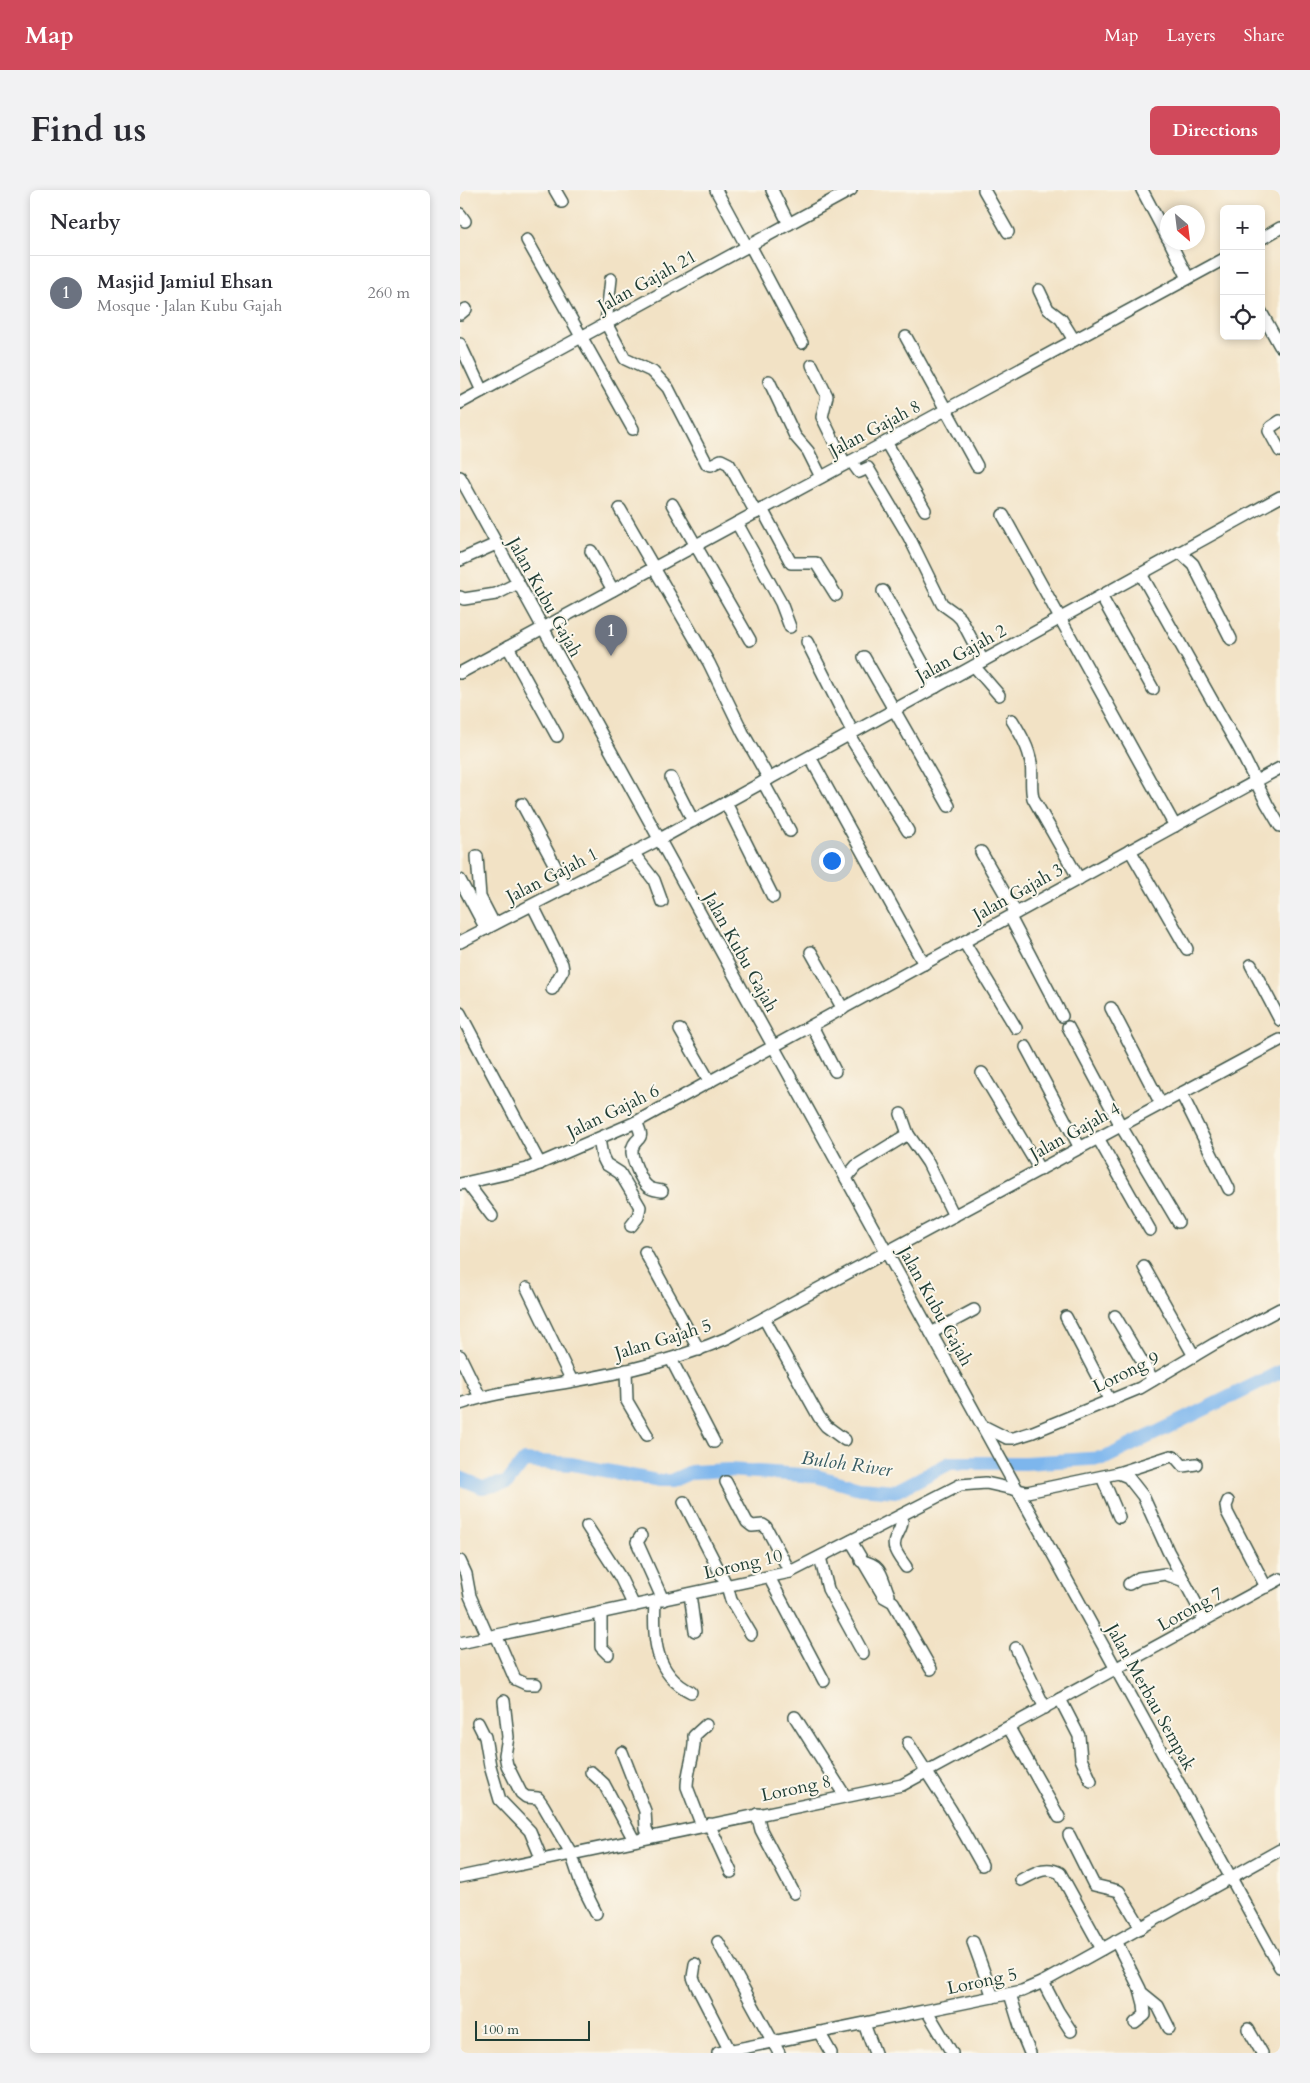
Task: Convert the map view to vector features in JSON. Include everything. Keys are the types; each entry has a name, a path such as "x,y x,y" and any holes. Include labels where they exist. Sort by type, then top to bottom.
{"street":[{"path":"555,190 562,202"},
{"path":"716,190 802,342"},
{"path":"772,190 789,224"},
{"name":"Jalan Gajah 21","path":"460,403 789,224 830,195 851,190"},
{"path":"984,190 1008,232"},
{"path":"1142,190 1160,224"},
{"path":"1265,237 1280,228"},
{"path":"527,240 633,429"},
{"path":"1174,250 1188,278"},
{"name":"Jalan Gajah 8","path":"460,673 1220,261"},
{"path":"611,279 606,323 629,361 653,372 661,379 668,388 706,464 711,466 721,460 729,464 790,562 794,564 816,563 836,595"},
{"path":"1039,290 1048,309 1061,319 1074,340"},
{"path":"1265,319 1280,346"},
{"path":"906,338 977,466"},
{"path":"460,344 482,391"},
{"path":"812,365 827,396 822,417 852,460 868,468 908,537 942,604 961,619 978,663 999,695"},
{"path":"769,381 795,436 808,451 821,477"},
{"path":"1280,421 1271,427 1269,431 1280,451"},
{"path":"886,442 925,510"},
{"name":"Jalan Kubu Gajah","path":"460,477 991,1443"},
{"name":"Jalan Gajah 2","path":"660,839 1280,497"},
{"path":"672,504 750,640"},
{"path":"620,509 709,663 790,831"},
{"path":"1002,515 1175,826"},
{"path":"737,523 781,602 790,627"},
{"path":"460,560 496,544"},
{"path":"590,550 613,590"},
{"path":"1180,552 1193,564 1231,639"},
{"path":"1141,574 1240,750 1280,826"},
{"path":"460,597 470,599 496,594 518,583"},
{"path":"883,591 936,687"},
{"path":"1101,596 1153,689"},
{"path":"807,642 851,734 908,831"},
{"path":"508,647 557,736"},
{"path":"864,657 949,806"},
{"path":"1012,720 1019,731 1031,764 1030,786 1033,798 1079,879"},
{"path":"810,757 924,964"},
{"name":"Jalan Gajah 3","path":"773,1047 1280,768"},
{"path":"671,778 693,821"},
{"path":"726,803 773,897"},
{"path":"522,804 567,888"},
{"name":"Jalan Gajah 1","path":"460,942 660,839"},
{"path":"1130,850 1186,948"},
{"path":"981,852 1062,1016"},
{"path":"633,853 654,880 662,902"},
{"path":"478,856 480,897 490,927"},
{"path":"460,880 490,927"},
{"path":"533,906 562,964 563,970 552,989"},
{"path":"964,942 1016,1028"},
{"path":"811,952 843,1009"},
{"path":"1251,964 1280,1020"},
{"path":"1111,1008 1161,1104"},
{"path":"460,1013 540,1164"},
{"path":"812,1026 835,1071"},
{"path":"1068,1026 1121,1126 1178,1222"},
{"path":"680,1030 710,1082"},
{"name":"Jalan Gajah 4","path":"887,1253 1280,1040"},
{"name":"Jalan Gajah 6","path":"464,1184 527,1169 599,1139 636,1122 773,1047"},
{"path":"1026,1047 1080,1148"},
{"path":"982,1073 1040,1170"},
{"path":"1181,1093 1229,1189"},
{"path":"901,1114 908,1134 928,1163 954,1216"},
{"path":"636,1122 642,1133 631,1151 635,1164 646,1186 662,1191"},
{"path":"846,1178 856,1166 908,1134"},
{"path":"1098,1138 1150,1230"},
{"path":"599,1139 602,1156 606,1164 620,1173 640,1206 638,1217 631,1226"},
{"path":"464,1184 492,1216"},
{"path":"645,1252 699,1350"},
{"name":"Jalan Gajah 5","path":"460,1404 480,1397 626,1370 699,1350 887,1253"},
{"path":"1144,1267 1194,1356"},
{"path":"527,1288 572,1381"},
{"name":"Lorong 9","path":"981,1426 999,1435 1014,1438 1033,1432 1140,1388 1280,1309"},
{"path":"931,1333 974,1310"},
{"path":"1115,1316 1153,1380"},
{"path":"1066,1317 1110,1401"},
{"path":"764,1318 819,1418 844,1440"},
{"path":"460,1356 480,1397"},
{"path":"671,1359 714,1442"},
{"path":"626,1370 627,1401 647,1435"},
{"name":"Jalan Merbau Sempak","path":"991,1443 1280,1967"},
{"name":"Lorong 10","path":"460,1643 790,1572 960,1485 986,1483 1015,1486 1027,1492 1118,1473 1171,1456 1176,1458 1183,1466 1196,1464"},
{"path":"1118,1473 1128,1477 1144,1496 1168,1551 1205,1620"},
{"path":"1102,1477 1119,1517"},
{"path":"726,1482 747,1522 752,1526 763,1525 766,1527 790,1572"},
{"path":"1228,1501 1226,1506 1227,1512 1266,1587"},
{"path":"684,1502 727,1586 731,1600 751,1634"},
{"path":"902,1515 903,1524 894,1545 906,1567"},
{"path":"587,1526 620,1577 634,1606"},
{"path":"641,1536 637,1542 659,1600 656,1648 669,1676 680,1686 692,1692"},
{"path":"851,1541 862,1561 878,1568 893,1602 930,1669"},
{"path":"820,1557 828,1590 863,1653"},
{"path":"460,1561 466,1574 470,1596 515,1679 526,1684 536,1684"},
{"path":"1129,1584 1139,1578 1165,1574 1184,1581"},
{"path":"769,1577 824,1682"},
{"name":"Lorong 7","path":"1116,1669 1280,1580"},
{"path":"690,1594 695,1631"},
{"path":"601,1613 601,1647 608,1654"},
{"path":"1016,1648 1045,1708"},
{"name":"Lorong 8","path":"460,1877 902,1785 1116,1669"},
{"path":"1060,1699 1079,1736 1080,1759 1091,1781"},
{"path":"504,1701 508,1737 505,1755 507,1765 521,1793 526,1797 538,1798 543,1805 571,1853 581,1883 596,1913"},
{"path":"795,1717 845,1796"},
{"path":"478,1723 485,1737 490,1766 500,1800 530,1831 542,1860"},
{"path":"706,1725 694,1736 695,1745 687,1787 731,1872"},
{"path":"1009,1728 1059,1817"},
{"path":"908,1743 982,1865"},
{"path":"622,1752 645,1811 646,1829 650,1837"},
{"path":"591,1772 604,1784 634,1840"},
{"path":"757,1814 761,1830 794,1893"},
{"path":"1069,1836 1094,1885 1119,1891 1141,1928"},
{"name":"Lorong 5","path":"718,2053 731,2052 819,2032 1022,1991 1043,1982 1280,1850"},
{"path":"1021,1880 1048,1868 1060,1873 1102,1949"},
{"path":"1116,1941 1140,1990 1145,2010 1142,2019 1135,2023"},
{"path":"718,1942 779,2053"},
{"path":"973,1942 993,1997"},
{"path":"695,1964 693,1977 696,1985 731,2052"},
{"path":"1043,1982 1071,2031"},
{"path":"1140,1990 1158,2006 1169,2028"},
{"path":"1010,1994 1030,2053"},
{"path":"927,2011 952,2053"},
{"path":"864,2024 875,2053"},
{"path":"1248,2029 1262,2053"},
{"path":"819,2032 831,2053"}],"waterway":[{"name":"Buloh River","path":"460,1478 482,1487 507,1483 524,1461 572,1464 658,1481 671,1481 691,1472 729,1470 816,1476 859,1488 896,1491 950,1463 1025,1463 1105,1458 1280,1372"}],"place":[{"name":"Masjid Jamiul Ehsan","path":"611,656"}]}
